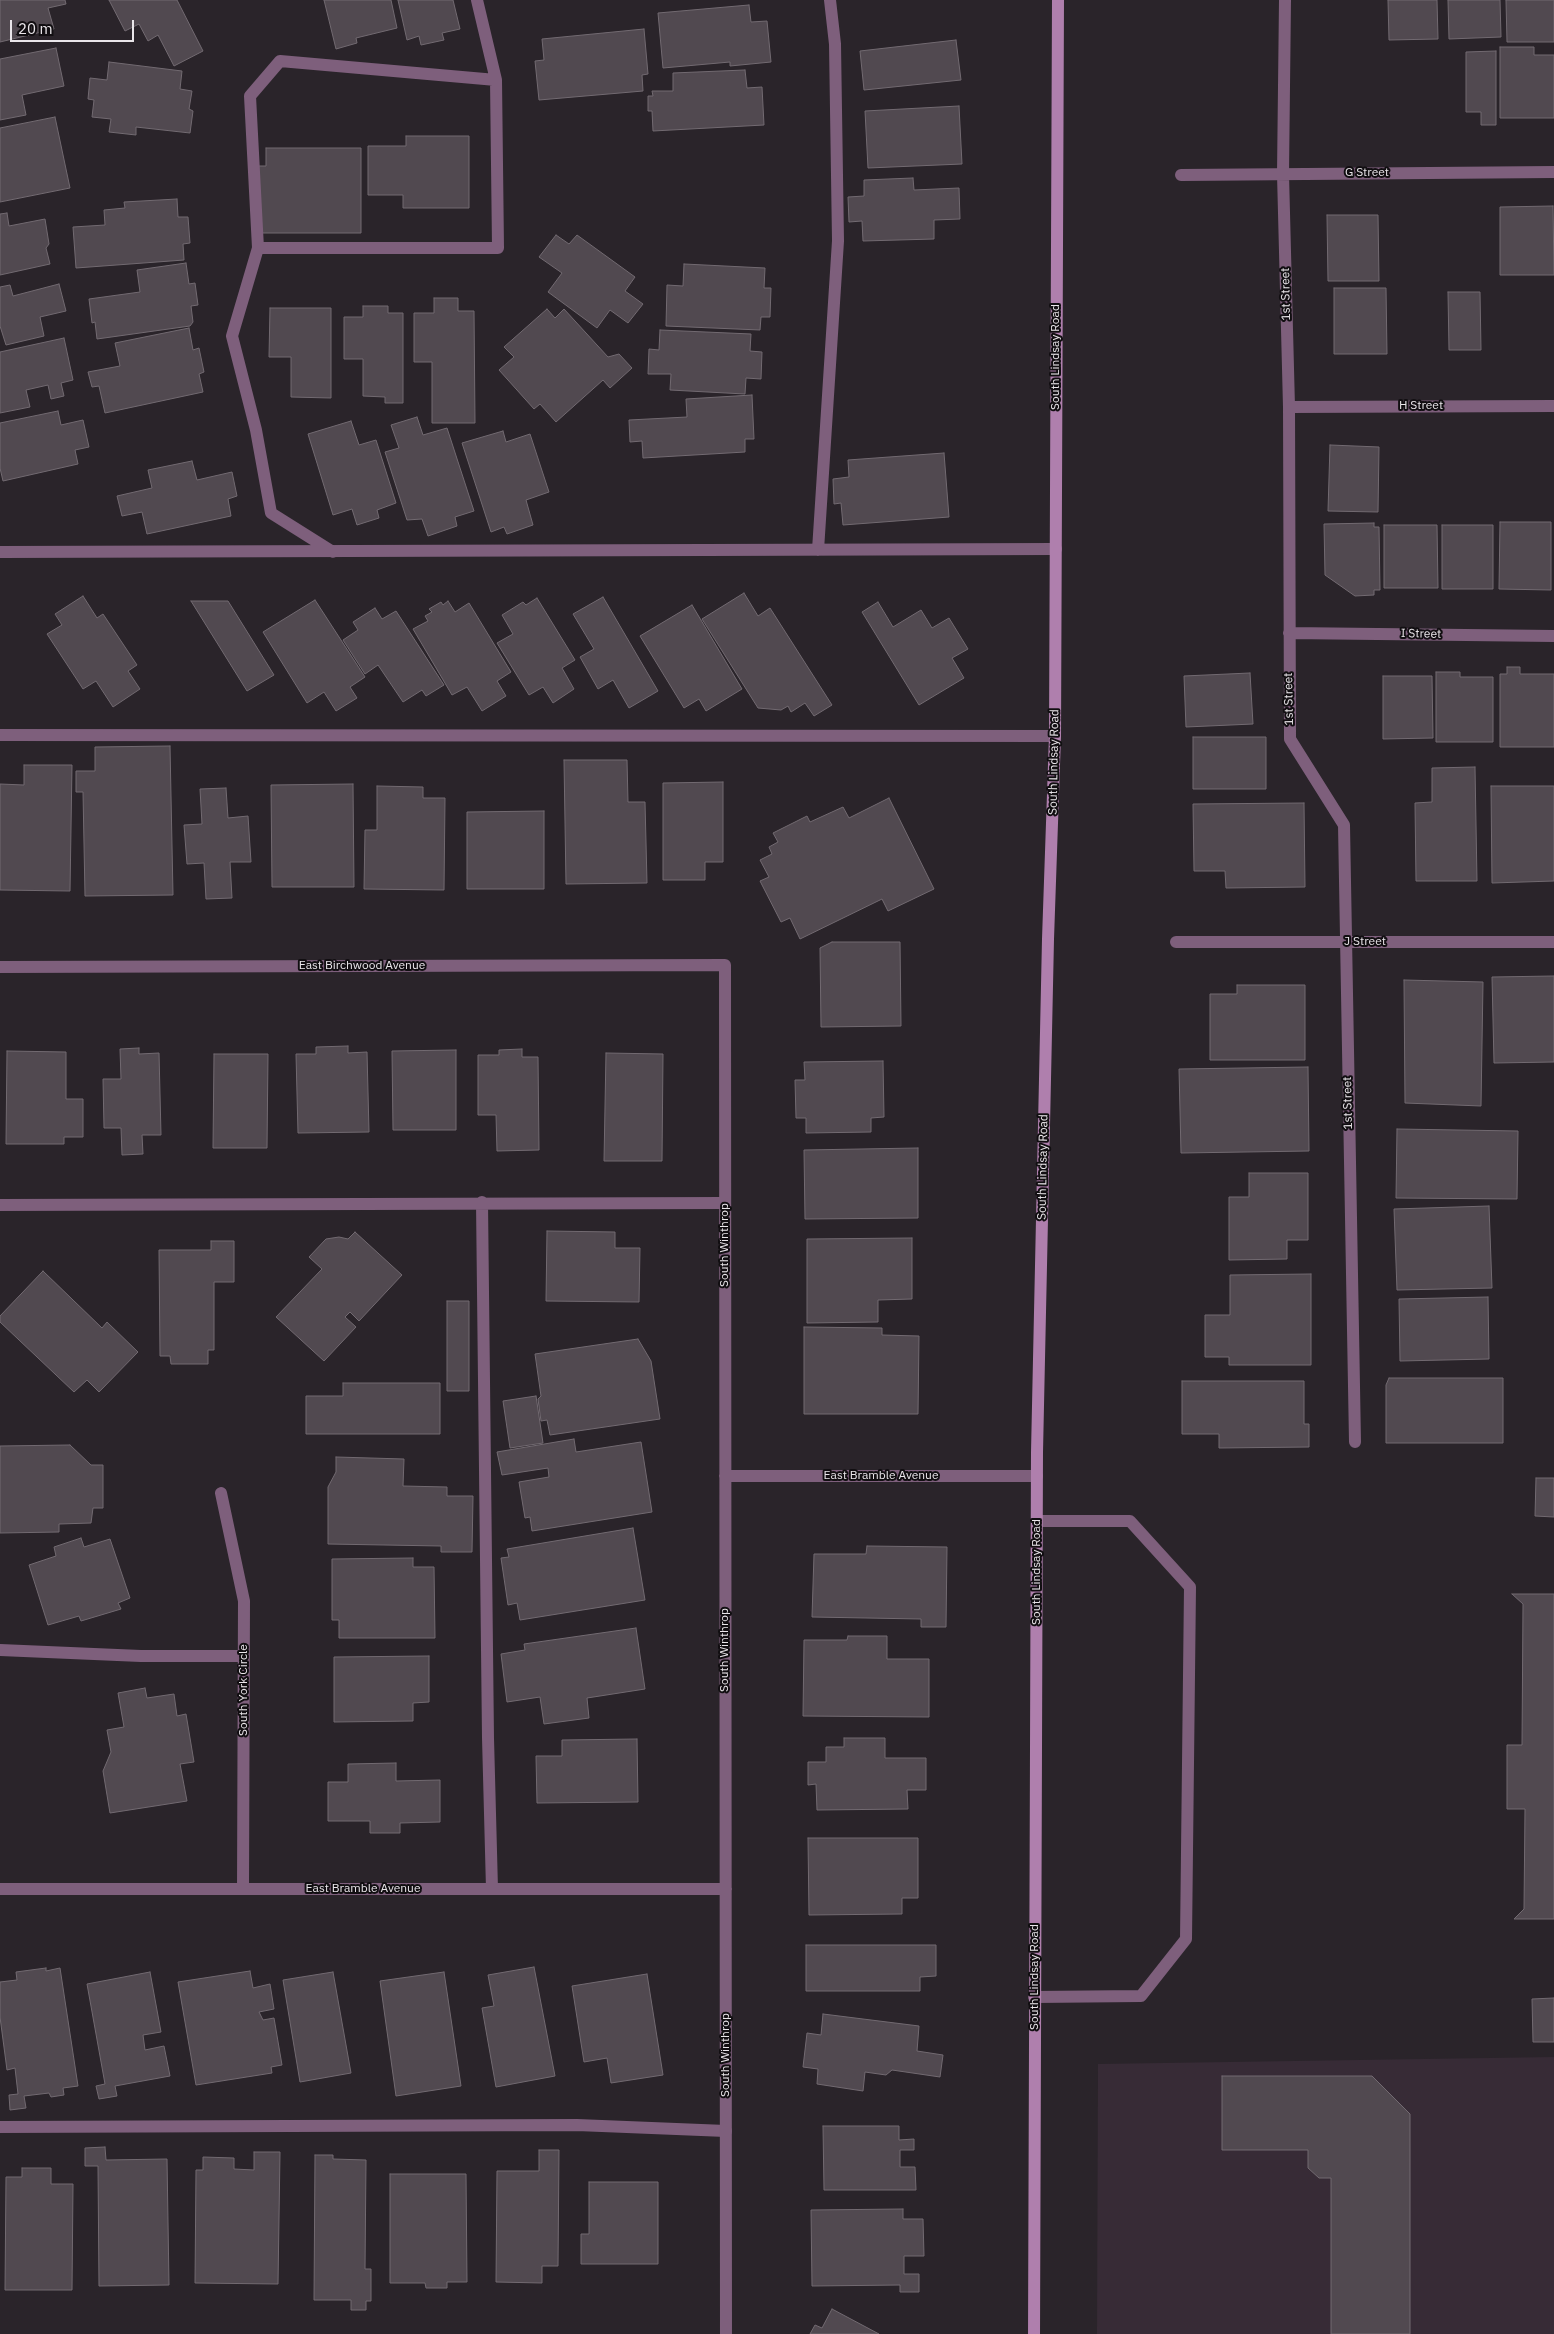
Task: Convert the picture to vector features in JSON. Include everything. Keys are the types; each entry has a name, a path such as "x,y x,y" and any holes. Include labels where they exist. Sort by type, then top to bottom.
{"main road":[{"name":"South Lindsay Road","path":"1034,2334 1037,1476 1048,939 1055,736 1058,0"}],"street":[{"path":"258,248 498,248 496,80 477,0"},
{"path":"818,550 838,242 835,44 830,0"},
{"name":"1st Street","path":"1286,0 1283,174 1289,407 1290,739 1344,825 1355,1442"},
{"path":"333,552 272,513 256,430 232,336 258,248 250,96 280,61 496,80"},
{"name":"G Street","path":"1181,175 1554,172"},
{"name":"H Street","path":"1289,407 1554,406"},
{"path":"0,552 1056,549"},
{"name":"I Street","path":"1289,633 1554,636"},
{"path":"0,735 1055,736"},
{"name":"J Street","path":"1176,942 1554,942"},
{"name":"East Birchwood Avenue","path":"0,967 725,965"},
{"name":"South Winthrop","path":"725,965 726,2334"},
{"path":"0,1205 482,1202 725,1203"},
{"path":"482,1202 488,1738 492,1888"},
{"name":"East Bramble Avenue","path":"725,1476 1037,1476"},
{"name":"South York Circle","path":"221,1493 244,1601 243,1888"},
{"path":"1034,1997 1141,1996 1186,1939 1190,1587 1130,1520 1037,1520"},
{"path":"0,1650 142,1656 244,1656"},
{"name":"East Bramble Avenue","path":"0,1888 726,1888"},
{"path":"0,2127 577,2125 726,2131"}],"shaded area":[{"path":"1554,2057 1554,2334 1097,2334 1098,2064"}],"building":[{"path":"0,0 65,0 66,4 48,8 54,29 0,42"},
{"path":"109,0 177,0 203,51 174,66 158,35 148,41 139,24 125,31"},
{"path":"324,0 391,0 397,28 356,38 357,43 336,49"},
{"path":"398,0 453,0 460,29 442,33 444,40 421,45 419,36 407,40"},
{"path":"1388,0 1437,0 1438,39 1389,40"},
{"path":"1448,0 1500,0 1501,37 1449,39"},
{"path":"1506,0 1554,0 1554,42 1507,42"},
{"path":"749,5 751,22 767,21 771,62 730,66 730,62 663,68 658,13"},
{"path":"644,29 648,74 642,75 643,91 539,100 535,61 544,60 542,39"},
{"path":"956,40 961,80 864,90 860,51"},
{"path":"1500,47 1534,47 1534,55 1554,55 1554,118 1500,118"},
{"path":"56,48 64,86 22,95 26,115 0,120 0,59"},
{"path":"1496,51 1496,125 1481,125 1481,112 1466,112 1466,52"},
{"path":"109,62 182,71 180,89 192,91 189,109 193,111 190,133 136,127 136,135 109,132 111,119 92,117 94,100 88,99 90,78 107,80"},
{"path":"745,70 747,88 762,87 764,125 653,131 652,111 648,111 648,96 653,96 652,91 673,91 673,73"},
{"path":"959,106 962,164 868,168 865,111"},
{"path":"55,117 70,188 0,202 0,128"},
{"path":"406,136 469,136 469,208 403,208 403,195 368,195 368,146 406,146"},
{"path":"266,148 361,148 361,233 258,233 258,166 266,166"},
{"path":"913,178 914,190 959,188 960,219 934,220 934,239 863,241 862,221 849,222 848,197 864,196 864,180"},
{"path":"177,199 178,217 188,217 190,243 183,244 184,260 76,268 73,227 105,225 104,210 125,208 124,202"},
{"path":"1553,206 1554,275 1500,275 1500,207"},
{"path":"7,213 9,226 45,219 49,244 46,248 50,264 0,275 0,214"},
{"path":"1327,215 1378,215 1379,281 1328,281"},
{"path":"556,235 569,244 577,235 635,277 625,291 643,304 628,323 610,310 597,328 548,292 562,273 539,257"},
{"path":"186,263 189,284 195,283 198,305 191,306 193,322 190,326 97,339 95,322 92,323 89,299 140,292 137,270"},
{"path":"684,264 765,268 764,288 771,288 770,317 761,317 760,330 666,326 667,285 683,286"},
{"path":"59,284 66,311 40,317 44,336 6,345 0,326 0,287 10,285 13,296"},
{"path":"1334,288 1386,288 1387,354 1334,354"},
{"path":"1448,292 1480,292 1481,350 1449,350"},
{"path":"434,298 458,298 458,311 474,311 475,423 432,423 432,362 414,362 414,313 434,313"},
{"path":"363,306 388,306 388,313 403,313 403,403 385,403 385,397 363,396 363,359 344,359 344,317 363,317"},
{"path":"270,308 331,308 331,398 291,397 291,357 269,357"},
{"path":"547,309 555,318 564,309 608,357 619,354 632,368 610,388 603,380 556,422 540,404 534,409 499,370 514,357 504,347"},
{"path":"189,328 193,350 199,348 204,372 199,374 203,392 105,413 99,386 92,387 88,372 120,366 115,343"},
{"path":"660,330 751,334 750,351 762,352 761,379 746,378 745,394 670,390 671,374 648,374 649,349 659,350"},
{"path":"64,338 73,380 61,383 64,396 51,399 48,385 26,390 30,407 0,413 0,352"},
{"path":"752,395 754,439 745,439 745,452 643,458 642,441 630,442 629,420 687,417 686,399"},
{"path":"58,411 61,425 83,420 89,447 75,450 78,464 3,481 0,468 0,423"},
{"path":"417,417 423,435 447,428 474,511 455,517 457,526 428,536 422,519 407,520 385,452 399,448 391,425"},
{"path":"351,421 359,445 376,440 396,503 377,510 379,518 357,525 352,509 333,515 308,434"},
{"path":"503,431 506,442 530,434 549,492 526,500 533,525 507,534 504,527 491,532 462,443"},
{"path":"1330,445 1379,447 1378,512 1328,511"},
{"path":"944,453 949,517 843,525 841,503 834,504 833,479 849,477 848,460"},
{"path":"192,461 197,480 232,472 237,496 228,499 231,516 147,534 142,512 122,516 117,496 152,488 148,470"},
{"path":"1500,522 1551,522 1551,590 1499,589"},
{"path":"1374,523 1374,527 1379,527 1380,590 1374,590 1374,595 1355,596 1325,575 1324,524"},
{"path":"1384,525 1437,525 1438,588 1384,588"},
{"path":"1442,525 1493,525 1493,589 1442,589"},
{"path":"744,593 758,616 770,608 832,705 814,716 805,703 791,712 788,706 781,710 758,708 702,619"},
{"path":"83,596 97,618 103,614 137,665 128,671 140,689 113,707 96,681 83,689 47,634 62,625 55,614"},
{"path":"603,597 658,691 629,708 613,680 598,689 580,657 594,649 573,614"},
{"path":"537,598 575,660 562,668 574,689 553,703 543,687 529,695 497,643 513,634 502,615 523,602 526,605"},
{"path":"315,600 365,677 350,687 357,698 336,711 324,692 307,703 263,632"},
{"path":"191,601 228,601 274,675 247,691"},
{"path":"448,601 455,612 469,603 511,672 497,681 506,696 482,711 467,687 452,695 413,629 428,621 425,616 432,612 429,609 441,602 443,605"},
{"path":"878,602 893,627 921,610 932,628 949,618 968,649 952,658 964,678 919,705 862,612"},
{"path":"692,605 742,689 706,711 699,699 684,708 640,636"},
{"path":"375,608 382,619 396,611 444,685 426,696 422,690 403,702 378,665 365,674 343,640 358,630 353,622"},
{"path":"1507,667 1520,667 1520,674 1554,674 1554,747 1500,747 1500,674 1507,674"},
{"path":"1436,672 1460,672 1460,677 1493,677 1493,742 1436,742"},
{"path":"1250,673 1253,724 1186,727 1184,676"},
{"path":"1383,676 1432,676 1433,738 1383,739"},
{"path":"1193,737 1266,737 1266,789 1193,789"},
{"path":"170,746 173,895 85,896 83,792 76,792 76,771 95,771 95,747"},
{"path":"564,760 627,760 628,802 645,802 647,883 566,884"},
{"path":"24,765 72,765 70,891 0,890 0,784 24,785"},
{"path":"1475,767 1477,881 1416,881 1415,803 1432,802 1432,768"},
{"path":"723,782 723,862 705,862 705,880 663,880 663,783"},
{"path":"353,784 354,887 272,887 271,785"},
{"path":"377,786 423,787 423,798 445,798 444,890 364,889 365,830 377,830"},
{"path":"1491,786 1554,786 1554,881 1492,883"},
{"path":"226,788 228,818 248,816 251,862 230,862 232,898 206,899 204,863 187,864 184,825 202,824 200,789"},
{"path":"889,798 934,889 888,911 882,899 800,939 790,918 781,922 760,881 769,877 760,860 772,854 769,847 778,842 773,833 807,816 810,822 843,807 849,818"},
{"path":"1304,803 1305,887 1226,888 1225,871 1194,871 1193,804"},
{"path":"544,811 544,889 467,889 467,812"},
{"path":"832,942 900,942 901,1026 821,1027 820,948"},
{"path":"1554,976 1554,1062 1494,1063 1492,977"},
{"path":"1404,980 1483,982 1481,1106 1405,1103"},
{"path":"1237,985 1305,985 1305,1060 1210,1060 1210,994 1237,994"},
{"path":"348,1046 348,1053 367,1052 369,1132 298,1133 296,1054 316,1054 316,1047"},
{"path":"139,1048 139,1054 159,1053 161,1135 142,1135 143,1154 122,1155 121,1128 104,1128 103,1079 121,1079 120,1049"},
{"path":"522,1049 522,1057 538,1057 539,1150 497,1151 496,1115 478,1115 478,1055 499,1055 499,1050"},
{"path":"456,1050 456,1130 393,1130 392,1051"},
{"path":"7,1051 66,1052 66,1099 83,1099 83,1137 64,1137 64,1144 6,1144"},
{"path":"606,1053 663,1054 662,1161 604,1161"},
{"path":"214,1054 268,1054 267,1148 213,1148"},
{"path":"883,1061 884,1117 871,1118 871,1132 806,1133 806,1118 796,1118 795,1080 805,1080 804,1062"},
{"path":"1308,1067 1309,1151 1181,1153 1179,1069"},
{"path":"1397,1129 1518,1131 1517,1199 1396,1198"},
{"path":"918,1148 918,1218 805,1219 804,1150"},
{"path":"1249,1173 1308,1173 1308,1240 1287,1240 1287,1259 1229,1260 1229,1197 1249,1197"},
{"path":"1489,1206 1492,1288 1397,1290 1394,1209"},
{"path":"547,1231 615,1232 615,1248 640,1248 639,1302 546,1301"},
{"path":"355,1232 402,1275 359,1321 350,1312 345,1317 356,1327 324,1361 276,1317 322,1269 309,1257 326,1239 339,1237 348,1239"},
{"path":"912,1238 912,1299 878,1300 878,1322 807,1323 807,1239"},
{"path":"211,1241 234,1241 234,1282 214,1282 214,1350 208,1350 208,1364 171,1364 170,1356 160,1356 159,1250 211,1250"},
{"path":"43,1271 102,1328 107,1322 138,1352 99,1392 87,1380 74,1392 0,1322 0,1316"},
{"path":"1311,1274 1311,1365 1229,1365 1229,1357 1205,1357 1205,1315 1230,1315 1230,1275"},
{"path":"1488,1297 1489,1359 1400,1361 1399,1299"},
{"path":"447,1301 469,1301 469,1391 447,1391"},
{"path":"804,1327 882,1328 882,1335 919,1336 918,1414 804,1414"},
{"path":"638,1339 651,1361 660,1419 550,1435 547,1420 541,1421 538,1399 541,1396 535,1354"},
{"path":"1389,1378 1503,1378 1503,1443 1386,1443 1386,1385"},
{"path":"1182,1381 1304,1381 1304,1424 1309,1424 1309,1447 1219,1448 1219,1434 1182,1434"},
{"path":"343,1383 440,1383 440,1434 306,1434 306,1396 343,1396"},
{"path":"536,1396 543,1443 510,1448 503,1401"},
{"path":"574,1439 576,1452 641,1442 652,1512 532,1531 530,1517 525,1518 519,1482 549,1477 548,1468 502,1475 497,1452"},
{"path":"70,1445 91,1465 103,1465 103,1508 93,1508 91,1523 59,1524 59,1532 0,1533 0,1446"},
{"path":"336,1457 404,1459 403,1486 447,1487 447,1496 473,1496 472,1552 441,1552 441,1546 328,1544 328,1487 336,1472"},
{"path":"1536,1478 1554,1478 1554,1517 1535,1516"},
{"path":"633,1528 645,1600 520,1620 517,1603 508,1605 501,1558 509,1557 507,1549"},
{"path":"81,1538 84,1547 110,1539 130,1598 118,1603 121,1609 81,1621 79,1616 48,1625 29,1565 56,1556 54,1547"},
{"path":"867,1546 947,1547 946,1627 921,1627 921,1619 812,1617 814,1554 866,1554"},
{"path":"413,1558 413,1567 434,1567 435,1638 339,1638 339,1620 332,1620 332,1559"},
{"path":"1512,1594 1554,1594 1554,1919 1514,1919 1524,1909 1525,1809 1507,1809 1507,1745 1522,1745 1523,1604"},
{"path":"636,1628 645,1689 587,1698 589,1718 544,1724 540,1697 507,1702 501,1654 525,1650 524,1644"},
{"path":"848,1636 887,1636 887,1659 929,1659 929,1717 803,1716 804,1640 847,1640"},
{"path":"429,1656 429,1702 413,1703 413,1721 334,1722 334,1657"},
{"path":"145,1688 147,1698 174,1694 177,1716 186,1714 194,1762 180,1764 187,1801 110,1813 103,1771 111,1752 107,1730 124,1727 118,1693"},
{"path":"844,1738 885,1738 885,1758 926,1758 926,1790 907,1790 908,1809 817,1810 816,1784 808,1785 808,1762 826,1762 826,1747 844,1747"},
{"path":"637,1739 638,1802 537,1803 536,1756 562,1756 562,1740"},
{"path":"396,1763 396,1781 440,1780 440,1822 400,1823 400,1833 370,1833 370,1821 328,1821 328,1782 348,1782 348,1764"},
{"path":"808,1838 918,1838 918,1898 902,1898 902,1914 809,1915"},
{"path":"806,1945 936,1945 936,1976 920,1977 920,1991 806,1991"},
{"path":"534,1967 555,2076 496,2087 482,2008 494,2006 488,1975"},
{"path":"46,1968 46,1971 60,1968 78,2086 63,2088 64,2095 51,2097 49,2093 24,2096 26,2108 10,2110 9,2095 18,2094 15,2068 7,2070 0,2017 0,1982 17,1980 16,1972"},
{"path":"250,1971 253,1988 270,1984 274,2009 259,2012 263,2020 274,2018 282,2065 271,2067 272,2073 196,2085 178,1982"},
{"path":"150,1972 161,2032 143,2035 145,2050 164,2046 170,2076 115,2086 117,2096 99,2099 96,2086 105,2084 87,1984"},
{"path":"333,1972 351,2073 300,2082 283,1980"},
{"path":"444,1972 461,2086 396,2096 380,1981"},
{"path":"647,1974 663,2075 611,2083 607,2058 584,2062 572,1986"},
{"path":"1554,1998 1554,2042 1533,2042 1532,1999"},
{"path":"823,2014 919,2026 917,2051 943,2055 940,2077 892,2070 886,2075 865,2072 863,2091 817,2084 818,2069 803,2067 807,2033 821,2035"},
{"path":"1222,2076 1372,2076 1410,2114 1410,2334 1331,2334 1331,2178 1319,2178 1308,2168 1308,2150 1222,2150"},
{"path":"823,2126 899,2126 899,2140 914,2139 914,2150 900,2150 900,2167 915,2167 916,2190 824,2190"},
{"path":"105,2147 106,2160 167,2159 169,2285 99,2286 98,2166 85,2166 85,2148"},
{"path":"539,2150 559,2150 558,2266 542,2266 542,2283 496,2282 497,2171 539,2171"},
{"path":"254,2152 280,2152 278,2284 195,2283 196,2170 203,2170 203,2157 234,2158 234,2169 254,2170"},
{"path":"315,2155 333,2155 333,2159 366,2160 365,2269 371,2269 371,2301 366,2301 366,2310 351,2310 351,2300 314,2300"},
{"path":"22,2168 51,2168 51,2184 73,2184 72,2290 5,2290 6,2177 22,2177"},
{"path":"390,2174 466,2174 467,2282 447,2282 447,2288 426,2288 425,2283 390,2283"},
{"path":"589,2182 658,2182 658,2264 581,2264 581,2234 589,2234"},
{"path":"903,2209 903,2219 923,2219 924,2256 904,2256 904,2274 919,2274 919,2292 900,2292 900,2285 812,2286 811,2210"},
{"path":"832,2309 879,2334 810,2334 815,2325 822,2328"}]}
